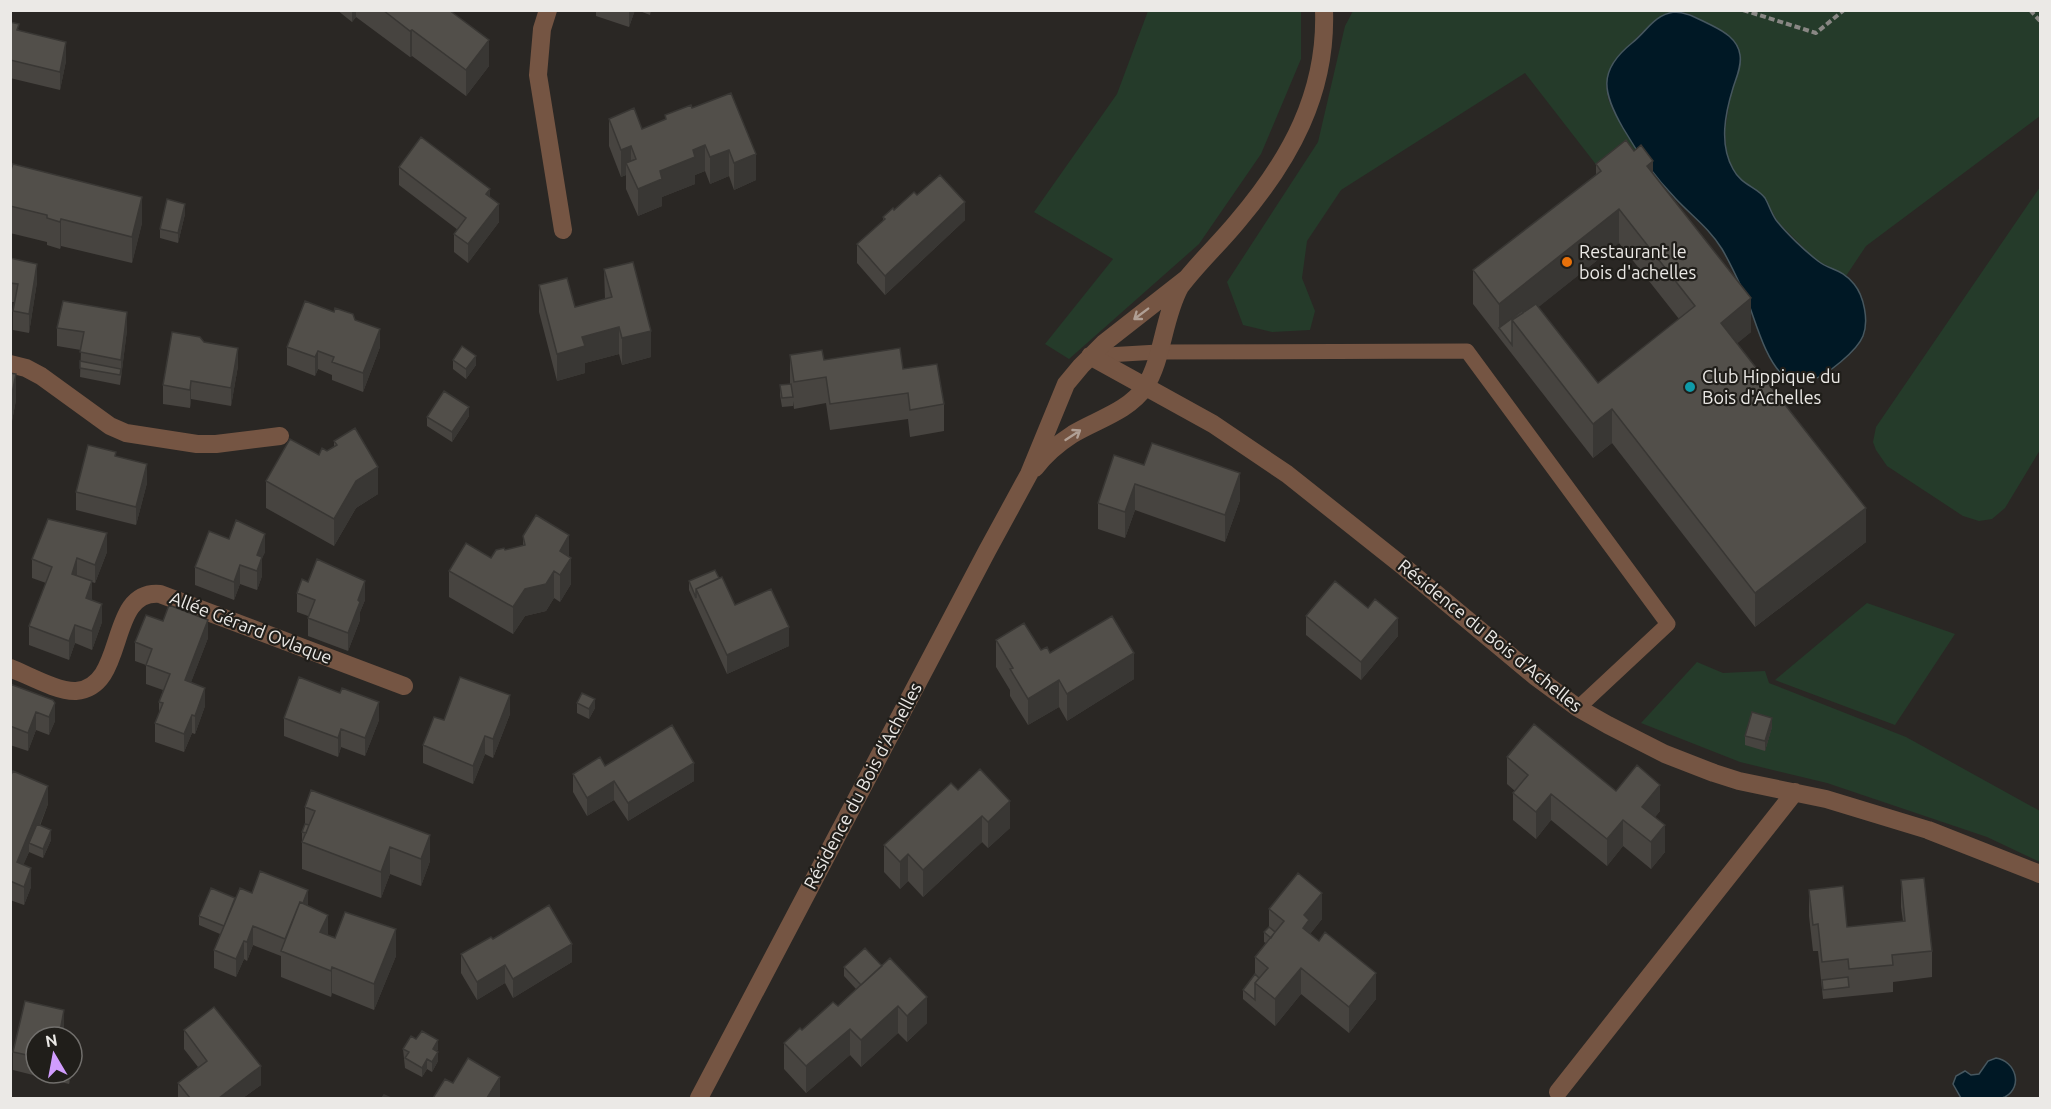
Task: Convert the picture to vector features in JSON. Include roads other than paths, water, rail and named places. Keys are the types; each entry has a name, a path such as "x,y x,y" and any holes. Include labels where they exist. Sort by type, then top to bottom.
{"street":[{"path":"548,10 542,29 538,75 563,231"},
{"name":"Résidence du Bois d'Achelles","path":"1029,474 1041,460 1071,436 1128,403 1145,386 1180,287 1258,196 1302,127 1312,101 1322,57 1324,10"},
{"name":"Résidence du Bois d'Achelles","path":"699,1098 1029,474 1066,384 1090,356 1116,333 1187,278"},
{"name":"Résidence du Bois d'Achelles","path":"1090,356 1213,423 1287,474 1536,676 1578,708 1640,743 1688,764 1739,781 1826,799 1928,830 2040,874"},
{"path":"10,364 26,368 41,376 110,426 126,434 197,444 216,444 280,436"},
{"name":"Allée Gérard Ovlaque","path":"10,668 64,690 87,689 104,675 133,603 149,593 160,594 404,686"},
{"path":"1558,1092 1795,792"}],"lane":[{"path":"1090,356 1158,351 1467,351 1668,624 1578,708"}],"water":[{"path":"1674,12 1693,16 1720,30 1733,40 1739,49 1739,68 1725,129 1726,149 1736,174 1765,198 1776,220 1796,242 1818,261 1845,275 1858,289 1866,323 1860,342 1841,362 1812,380 1801,382 1787,378 1772,361 1733,268 1722,249 1712,235 1668,191 1647,165 1623,128 1611,104 1607,83 1608,73 1613,63 1656,20"},
{"path":"1996,1058 2008,1064 2015,1074 2016,1081 2011,1092 2005,1097 1996,1099 1961,1098 1953,1084 1956,1076 1965,1071 1971,1075 1979,1074 1988,1061"}],"place":[{"name":"Restaurant le bois d'achelles","path":"1567,262"},
{"name":"Club Hippique du Bois d'Achelles","path":"1690,387"}]}
